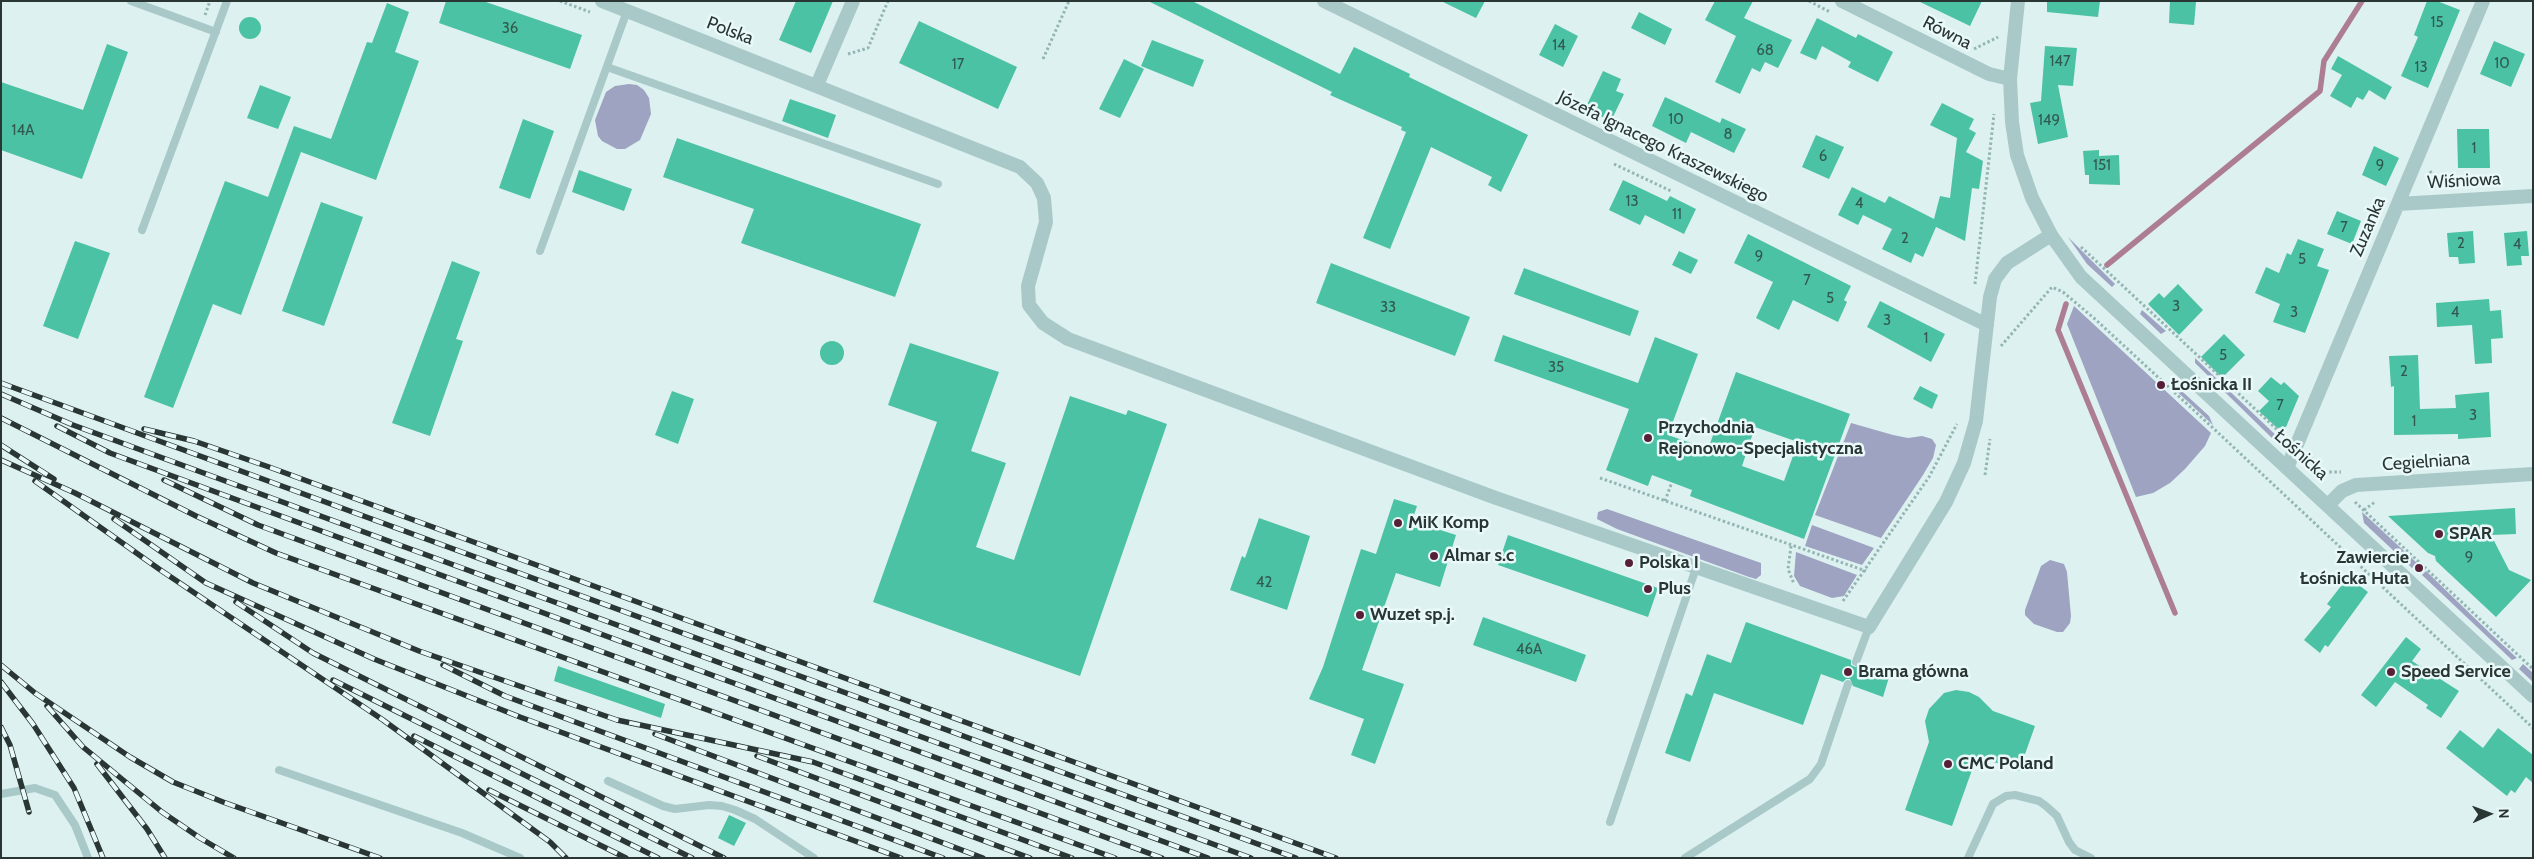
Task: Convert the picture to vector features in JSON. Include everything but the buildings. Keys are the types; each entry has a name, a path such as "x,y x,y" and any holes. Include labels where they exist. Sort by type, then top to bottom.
{"street":[{"name":"Polska","path":"602,1 1020,167 1037,183 1044,198 1046,222 1028,286 1029,305 1043,323 1068,339 1496,498 1869,627"},
{"path":"817,85 853,1"},
{"name":"Józefa Ignacego Kraszewskiego","path":"1324,1 1986,325"},
{"name":"Równa","path":"1842,1 1989,74 2010,78"},
{"name":"Łośnicka","path":"2018,1 2010,78 2012,122 2017,155 2032,198 2051,235 2081,277 2533,696"},
{"name":"Zuzanka","path":"2287,468 2483,1"},
{"name":"Wiśniowa","path":"2398,204 2533,196"},
{"path":"1869,627 1946,502 1964,463 1976,421 1986,325 1995,279 2007,263 2051,235"},
{"name":"Cegielniana","path":"2328,505 2342,491 2356,485 2533,474"}],"lane":[{"path":"131,1 216,32"},
{"path":"142,230 227,1"},
{"path":"540,251 627,11"},
{"path":"607,67 938,184"},
{"path":"1610,822 1696,568"},
{"path":"1856,662 1869,627"},
{"path":"1685,858 1810,779 1821,764 1848,684"},
{"path":"279,770 462,833 520,858"},
{"path":"608,781 663,806 675,809 709,805 735,810 755,819 814,858"},
{"path":"1,794 35,788 55,796 75,825 88,858"},
{"path":"1968,858 1992,804 2006,796 2015,795 2039,801 2046,806 2057,816 2069,842 2075,850 2091,858"}],"path":[{"path":"204,16 210,1"},
{"path":"844,56 868,48 888,1"},
{"path":"1043,60 1069,1"},
{"path":"1974,290 1995,105"},
{"path":"2429,166 2432,175 2443,187"},
{"path":"2080,246 2284,437 2298,443 2307,450 2320,470"},
{"path":"2001,352 2002,345 2052,287 2063,292 2093,317 2533,728"},
{"path":"1840,602 1845,601 1929,477 1960,417"},
{"path":"1985,475 1990,436"},
{"path":"1600,478 1866,571"},
{"path":"1665,501 1672,482"},
{"path":"2342,491 2533,669"},
{"path":"1792,546 1788,569 1796,589"}],"shaded area":[{"path":"637,85 644,90 649,98 651,114 640,140 625,149 617,149 602,141 598,136 595,120 606,92 615,86"},
{"path":"2068,237 2115,284 2112,287 2087,264"},
{"path":"2074,306 2211,433 2205,446 2185,469 2170,483 2153,493 2136,497 2067,324"},
{"path":"2142,310 2166,331 2161,334 2140,314"},
{"path":"2195,358 2282,441 2275,441 2195,363"},
{"path":"2172,382 2209,416 2213,425 2170,385"},
{"path":"1851,423 1908,438 1922,436 1932,439 1936,445 1933,458 1923,475 1881,538 1815,515"},
{"path":"1607,509 1761,563 1761,575 1756,579 1749,577 1617,529 1597,519 1598,512"},
{"path":"2362,512 2417,563 2412,568 2364,523"},
{"path":"1812,525 1874,548 1862,565 1805,546"},
{"path":"1796,552 1857,575 1844,596 1832,598 1800,586 1794,576"},
{"path":"2050,560 2064,564 2067,572 2071,616 2070,623 2063,632 2057,632 2034,624 2025,615 2025,610 2041,566"},
{"path":"2426,571 2517,658 2512,660 2422,575"},
{"path":"2523,664 2533,673 2533,682 2519,669"}],"waterway":[{"path":"2107,265 2320,91 2324,61 2362,1"},
{"path":"2066,304 2058,330 2175,613"}],"railway":[{"path":"1,383 1296,858"},
{"path":"1,394 73,425 1251,858"},
{"path":"1,418 196,516 276,553 1115,858"},
{"path":"57,426 110,453 1208,858"},
{"path":"144,429 194,441 269,467 1336,858"},
{"path":"1,445 54,479"},
{"path":"1,460 75,493 253,583 419,651 617,720 813,762 1072,858"},
{"path":"164,480 258,525 1162,858"},
{"path":"35,481 159,569 383,720 550,842 566,858"},
{"path":"114,519 206,583 374,659 520,717 901,858"},
{"path":"236,602 313,653 724,858"},
{"path":"1,665 35,693 130,757 173,782 223,802 380,858"},
{"path":"443,665 505,696 943,858"},
{"path":"333,680 692,858"},
{"path":"1,682 33,724 74,788 103,858"},
{"path":"47,706 83,747 162,812 234,858"},
{"path":"1,727 10,745 29,812"},
{"path":"655,734 983,858"},
{"path":"414,736 658,858"},
{"path":"757,756 1030,858"},
{"path":"97,764 147,829 165,858"},
{"path":"489,790 626,858"}],"place":[{"name":"Łośnicka II","path":"2161,385"},
{"name":"Przychodnia Rejonowo-Specjalistyczna","path":"1648,438"},
{"name":"MiK Komp","path":"1398,523"},
{"name":"SPAR","path":"2439,534"},
{"name":"Almar s.c","path":"1434,556"},
{"name":"Polska I","path":"1629,563"},
{"name":"Zawiercie Łośnicka Huta","path":"2419,568"},
{"name":"Plus","path":"1648,589"},
{"name":"Wuzet sp.j.","path":"1360,615"},
{"name":"Brama główna","path":"1848,672"},
{"name":"Speed Service","path":"2391,672"},
{"name":"CMC Poland","path":"1948,764"}]}
